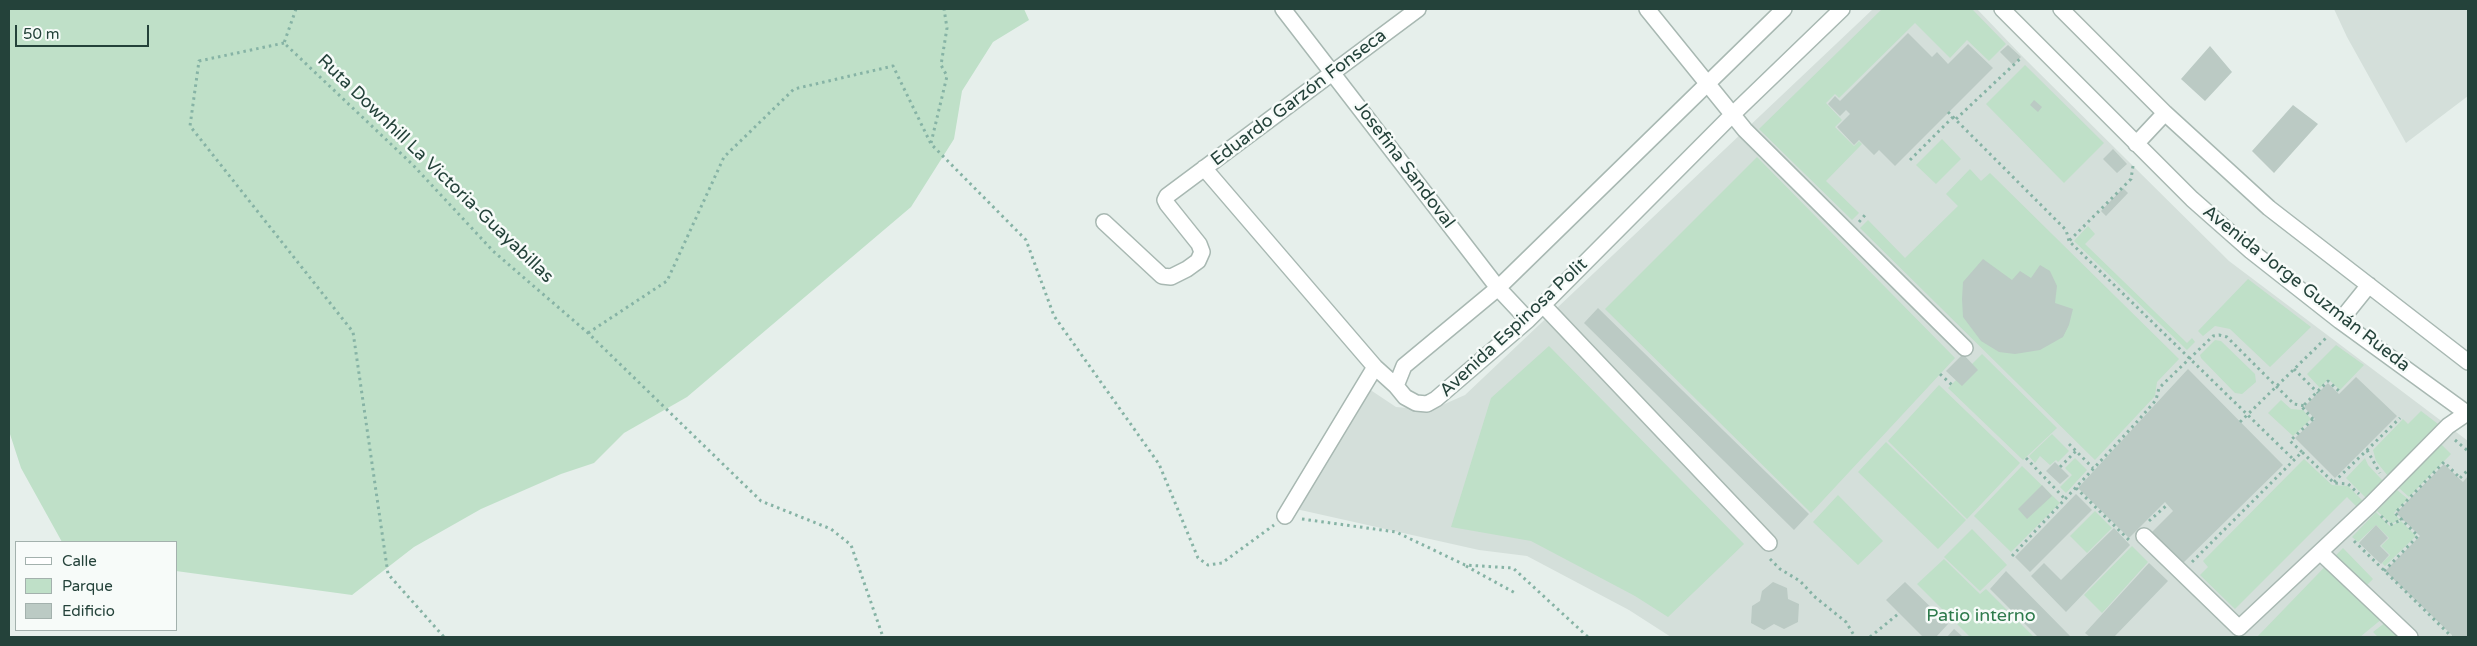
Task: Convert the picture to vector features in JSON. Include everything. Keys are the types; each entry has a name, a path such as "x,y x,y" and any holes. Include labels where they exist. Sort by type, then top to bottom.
{"street":[{"name":"Josefina Sandoval","path":"1283,9 1498,288 1528,320"},
{"name":"Eduardo Garzón Fonseca","path":"1104,222 1162,276 1171,277 1187,269 1198,261 1202,252 1199,244 1165,200 1168,196 1418,9"},
{"path":"1647,9 1745,130 1965,348"},
{"path":"1396,386 1404,366 1498,288 1784,9"},
{"name":"Avenida Espinosa Polit","path":"1204,168 1376,367 1405,397 1416,403 1427,404 1436,400 1528,320 1733,114 1842,9"},
{"name":"Avenida Jorge Guzmán Rueda","path":"2002,9 2136,144 2229,232 2340,321 2468,414"},
{"path":"2061,9 2164,113 2269,208 2468,362"},
{"path":"2136,144 2164,113"},
{"path":"2340,321 2369,286"},
{"path":"1543,305 1769,543"},
{"path":"1286,516 1376,367"},
{"path":"2144,536 2239,628 2370,505 2448,426 2468,414"},
{"path":"2320,552 2410,637"}],"path":[{"path":"296,9 284,43 199,61 190,126 353,332 388,574 444,637"},
{"path":"931,144 947,76 941,65 947,28 944,9"},
{"name":"Ruta Downhill La Victoria-Guayabillas","path":"284,43 413,165 493,251 588,333 761,501 831,529 851,545 883,637"},
{"path":"1910,160 2022,57"},
{"path":"588,333 667,281 724,157 794,89 893,66 931,144 1026,240 1054,316 1159,464 1198,558 1208,565 1222,563 1286,516 1396,532 1516,594"},
{"path":"1948,112 2066,230 2069,241 2294,460"},
{"path":"2069,241 2131,178 2133,166"},
{"path":"2012,556 2156,400 2159,388 2212,336 2219,334 2227,337 2294,404 2304,406"},
{"path":"2240,422 2328,336"},
{"path":"2294,369 2318,393"},
{"path":"1940,374 1952,385"},
{"path":"2304,406 2328,382 2338,393"},
{"path":"2304,406 2302,407 2314,418 2290,441 2334,483 2348,484 2365,500"},
{"path":"2334,483 2400,418"},
{"path":"2069,444 2094,468"},
{"path":"2367,450 2376,469 2386,479"},
{"path":"2060,468 2076,451"},
{"path":"2197,556 2302,452"},
{"path":"2026,458 2065,499"},
{"path":"2384,571 2418,536 2395,513 2444,462 2460,478 2468,470"},
{"path":"2349,537 2452,637"},
{"path":"1465,566 1513,568 1588,637"},
{"path":"1870,637 1898,614"}],"shaded area":[{"path":"1873,9 1977,9 2229,261 2468,441 2468,637 1671,637 1629,610 1527,556 1479,550 1296,509 1366,387 1396,407 1431,410 1465,395"},
{"path":"2334,9 2468,9 2468,96 2406,143 2347,37"}],"green space":[{"path":"9,9 1024,9 1029,20 993,42 962,91 954,139 911,207 687,397 624,433 594,463 561,474 481,509 414,547 352,595 178,571 178,541 61,541 21,468 9,431"},
{"path":"1882,9 1972,9 2006,44 1989,61 1967,40 1950,58 1915,23 1839,98 1835,94 1826,103 1842,120 1835,127 1854,146 1859,141 1862,144 1826,181 1859,213 1852,220 1759,129"},
{"path":"2025,65 2104,143 2064,183 1986,104"},
{"path":"1942,139 1961,159 1936,184 1916,165"},
{"path":"1757,157 1955,358 1811,513 1605,309"},
{"path":"1970,169 1981,181 1990,173 2179,359 2157,382 2155,396 2095,460 1860,228 1868,220 1905,258 1958,206 1946,194"},
{"path":"2088,226 2095,234 2085,244 2187,343 2192,338 2195,342 2187,350 2074,241"},
{"path":"2248,279 2311,327 2270,367 2230,329 2215,326 2203,336 2198,331"},
{"path":"2215,340 2221,341 2255,374 2256,382 2242,394 2235,393 2201,358 2200,355"},
{"path":"2336,345 2364,365 2340,390 2328,379 2320,388 2307,374"},
{"path":"1549,346 1744,544 1668,617 1635,596 1531,541 1451,527 1491,398"},
{"path":"1982,354 2057,428 2023,460 1948,388"},
{"path":"1939,385 2020,463 1967,519 1888,441"},
{"path":"2281,400 2291,409 2303,410 2311,419 2293,436 2268,413"},
{"path":"2421,411 2438,424 2388,476 2376,461 2373,450 2403,419 2408,424"},
{"path":"2052,434 2069,451 2058,462 2056,460 2050,465 2040,456 2035,463 2029,456"},
{"path":"1886,442 1966,520 1938,549 1858,472"},
{"path":"2441,444 2451,454 2409,497 2399,488"},
{"path":"2075,458 2087,470 2066,493 2060,487 2072,475 2065,468"},
{"path":"2365,458 2368,465 2383,481 2366,498 2346,478"},
{"path":"2304,459 2332,485 2348,486 2363,501 2357,507 2347,497 2235,609 2200,575 2208,567 2203,561"},
{"path":"2022,466 2060,503 2011,552 1974,516"},
{"path":"2397,490 2408,499 2394,513 2400,520 2391,524 2377,511"},
{"path":"1838,495 1883,541 1858,565 1813,522"},
{"path":"2095,511 2112,528 2087,553 2070,536"},
{"path":"2376,512 2390,526 2401,521 2416,536 2385,566 2382,563 2390,555 2381,546 2389,538 2376,525 2358,542 2352,537"},
{"path":"1972,529 2007,565 1980,591 1944,557"},
{"path":"2132,546 2148,562 2102,613 2084,595"},
{"path":"2343,548 2373,579 2359,593 2383,618 2360,637 2257,637"},
{"name":"Patio interno","path":"1944,559 1980,594 1986,589 2034,637 1970,637 1917,584"},
{"path":"2386,622 2402,637 2378,637 2373,632"}],"building":[{"path":"1908,33 1932,57 1937,52 1948,64 1968,44 1993,68 1895,166 1879,150 1874,155 1859,140 1854,145 1837,127 1850,114 1846,110 1840,116 1828,104 1835,96 1840,101"},
{"path":"2008,45 2021,57 2013,65 2000,52"},
{"path":"2210,46 2232,72 2205,101 2181,79"},
{"path":"2034,100 2042,107 2038,112 2030,105"},
{"path":"2293,105 2318,124 2274,173 2252,151"},
{"path":"2113,149 2127,164 2117,173 2103,159"},
{"path":"2123,188 2128,193 2106,216 2101,211"},
{"path":"1983,259 2012,280 2020,271 2031,278 2040,265 2050,271 2057,286 2055,303 2073,309 2069,325 2063,337 2040,350 2015,354 1999,352 1981,341 1963,317 1962,299 1963,282"},
{"path":"1598,308 1809,514 1794,530 1584,323"},
{"path":"1963,354 1978,370 1962,386 1946,371"},
{"path":"2188,369 2283,465 2182,564 2150,534 2173,511 2165,502 2129,538 2078,488"},
{"path":"2356,377 2397,416 2335,478 2295,438 2315,419 2304,407 2328,383 2339,394"},
{"path":"2055,462 2069,476 2060,484 2046,471"},
{"path":"2444,464 2463,482 2468,476 2468,637 2454,637 2385,571 2420,536 2396,513"},
{"path":"2042,485 2052,496 2027,519 2018,509"},
{"path":"2076,494 2092,510 2030,572 2015,557"},
{"path":"2376,525 2388,538 2380,546 2389,555 2381,564 2359,543"},
{"path":"2114,528 2130,545 2066,612 2031,576 2044,563 2061,580"},
{"path":"2149,563 2168,581 2114,637 2090,637 2085,633"},
{"path":"2006,571 2071,637 2038,637 1990,589"},
{"path":"1773,582 1787,588 1788,599 1799,604 1798,622 1784,629 1774,624 1764,630 1751,623 1752,606 1760,601 1762,591"},
{"path":"1905,582 1948,624 1936,637 1923,637 1886,600"},
{"path":"1954,629 1963,637 1947,637"}]}
